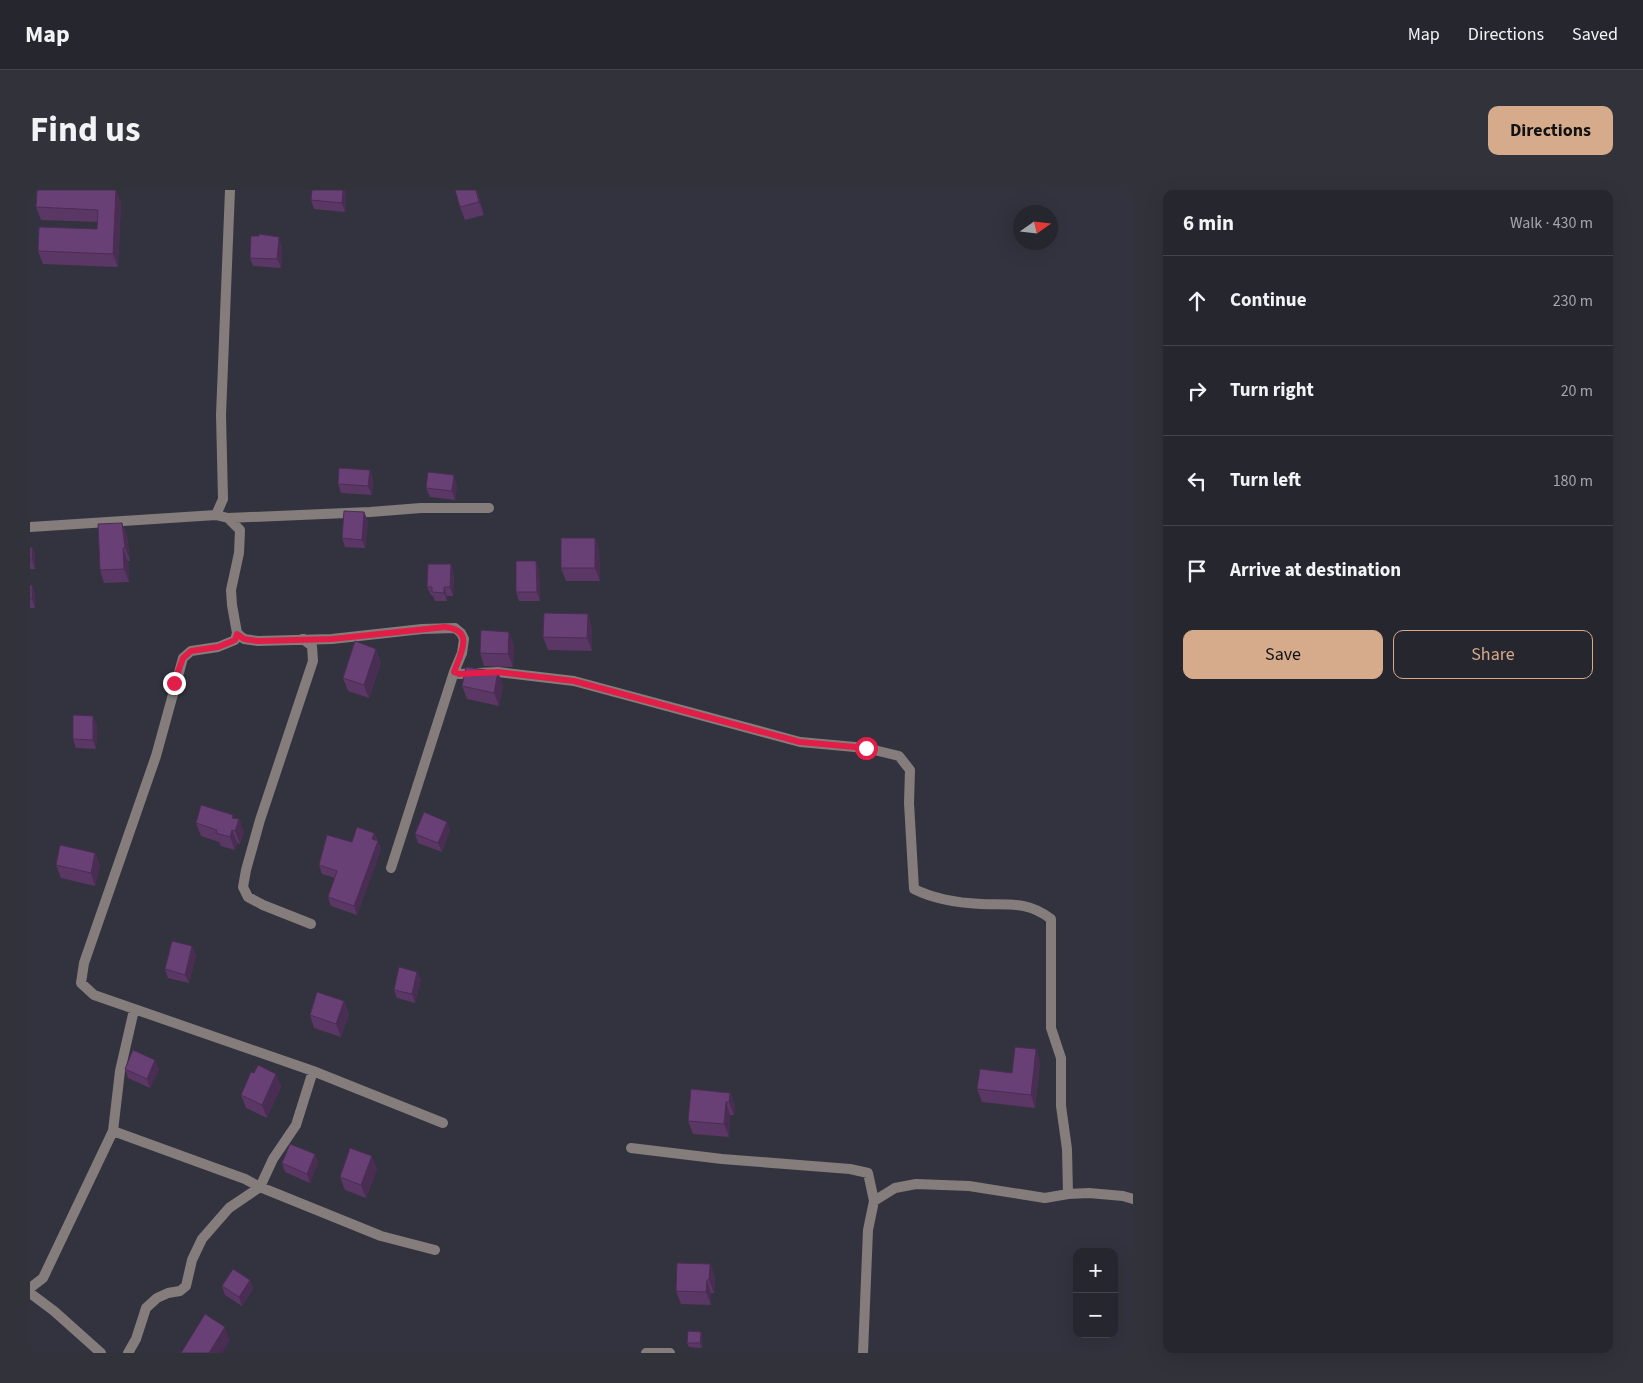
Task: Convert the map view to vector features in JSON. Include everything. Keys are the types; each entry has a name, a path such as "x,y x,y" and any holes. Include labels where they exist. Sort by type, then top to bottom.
{"street":[{"path":"216,516 223,499 221,415 230,190"},
{"path":"30,527 216,516 228,518 421,508 489,508"},
{"path":"228,518 240,530 239,553 231,590 237,634 235,640 218,647 191,651 183,658 174,683 156,756 84,962 81,984 94,995 313,1071 443,1123"},
{"path":"237,634 244,639 258,641 332,639 430,628 455,628 461,633 464,639 462,653 454,672 391,868"},
{"path":"304,639 312,646 313,661 260,820 243,887 248,897 311,924"},
{"path":"454,672 459,674 507,672 574,681 800,742 866,748 900,756 910,770 909,803 914,889 930,897 979,904 1015,904 1038,908 1051,919 1051,1028 1061,1058 1061,1106 1066,1149 1068,1194"},
{"path":"30,1288 43,1278 113,1131 120,1071 134,1010"},
{"path":"128,1353 136,1339 146,1308 158,1298 168,1293 180,1291 186,1286 192,1260 202,1239 229,1208 260,1187 272,1159 296,1125 313,1071"},
{"path":"113,1131 245,1178 260,1187 382,1236 436,1250"},
{"path":"631,1148 868,1173 874,1200 868,1230 863,1353"},
{"path":"874,1200 895,1188 916,1184 968,1186 1045,1198 1068,1194 1123,1196 1133,1199"},
{"path":"30,1293 54,1311 101,1353"},
{"path":"646,1353 670,1353"}],"building":[{"path":"37,190 116,190 113,254 38,251 39,227 97,229 98,210 36,207"},
{"path":"312,190 343,190 342,203 311,200"},
{"path":"455,190 476,190 479,202 460,207"},
{"path":"259,234 279,237 277,259 250,258 251,236 259,236"},
{"path":"339,468 370,470 368,486 338,484"},
{"path":"428,472 454,475 452,491 426,488"},
{"path":"344,511 364,512 362,540 342,538"},
{"path":"122,523 125,548 123,548 124,569 100,570 98,524"},
{"path":"561,538 595,538 595,568 561,568"},
{"path":"30,547 32,547 32,560 30,560"},
{"path":"516,561 536,561 537,592 516,592"},
{"path":"428,564 451,564 450,587 444,587 444,593 432,592 432,587 427,587"},
{"path":"30,585 32,585 32,599 30,599"},
{"path":"544,613 588,614 587,638 543,637"},
{"path":"481,630 509,632 508,654 480,653"},
{"path":"355,641 376,649 364,685 343,678"},
{"path":"466,667 498,672 494,693 462,686"},
{"path":"73,715 93,716 93,740 73,739"},
{"path":"201,805 233,815 232,818 239,819 235,831 232,830 230,837 216,833 217,830 196,823"},
{"path":"424,812 447,822 438,843 415,834"},
{"path":"357,827 374,833 372,839 378,841 354,906 328,897 337,871 319,865 327,835 352,842"},
{"path":"60,845 95,853 91,873 56,865"},
{"path":"172,941 192,946 185,975 165,969"},
{"path":"399,967 417,972 412,994 394,990"},
{"path":"317,992 344,1001 336,1024 310,1015"},
{"path":"1015,1047 1036,1049 1031,1095 977,1089 980,1069 1012,1073"},
{"path":"133,1050 155,1060 147,1079 125,1069"},
{"path":"258,1065 276,1074 262,1105 241,1095 251,1072 254,1073"},
{"path":"691,1089 730,1093 729,1102 726,1102 724,1124 688,1121"},
{"path":"290,1144 315,1154 307,1174 282,1163"},
{"path":"350,1148 372,1156 361,1185 340,1177"},
{"path":"677,1263 710,1264 706,1292 676,1291"},
{"path":"233,1269 250,1280 239,1297 222,1286"},
{"path":"205,1314 225,1327 209,1353 181,1353"},
{"path":"688,1331 701,1332 700,1343 687,1343"}],"route":[{"path":"174,683 183,658 191,651 218,647 235,640 237,634 244,639 258,641 332,639 445,627 455,628 464,639 462,653 454,672 459,674 498,672 540,675 574,681 800,742 866,748"}]}
